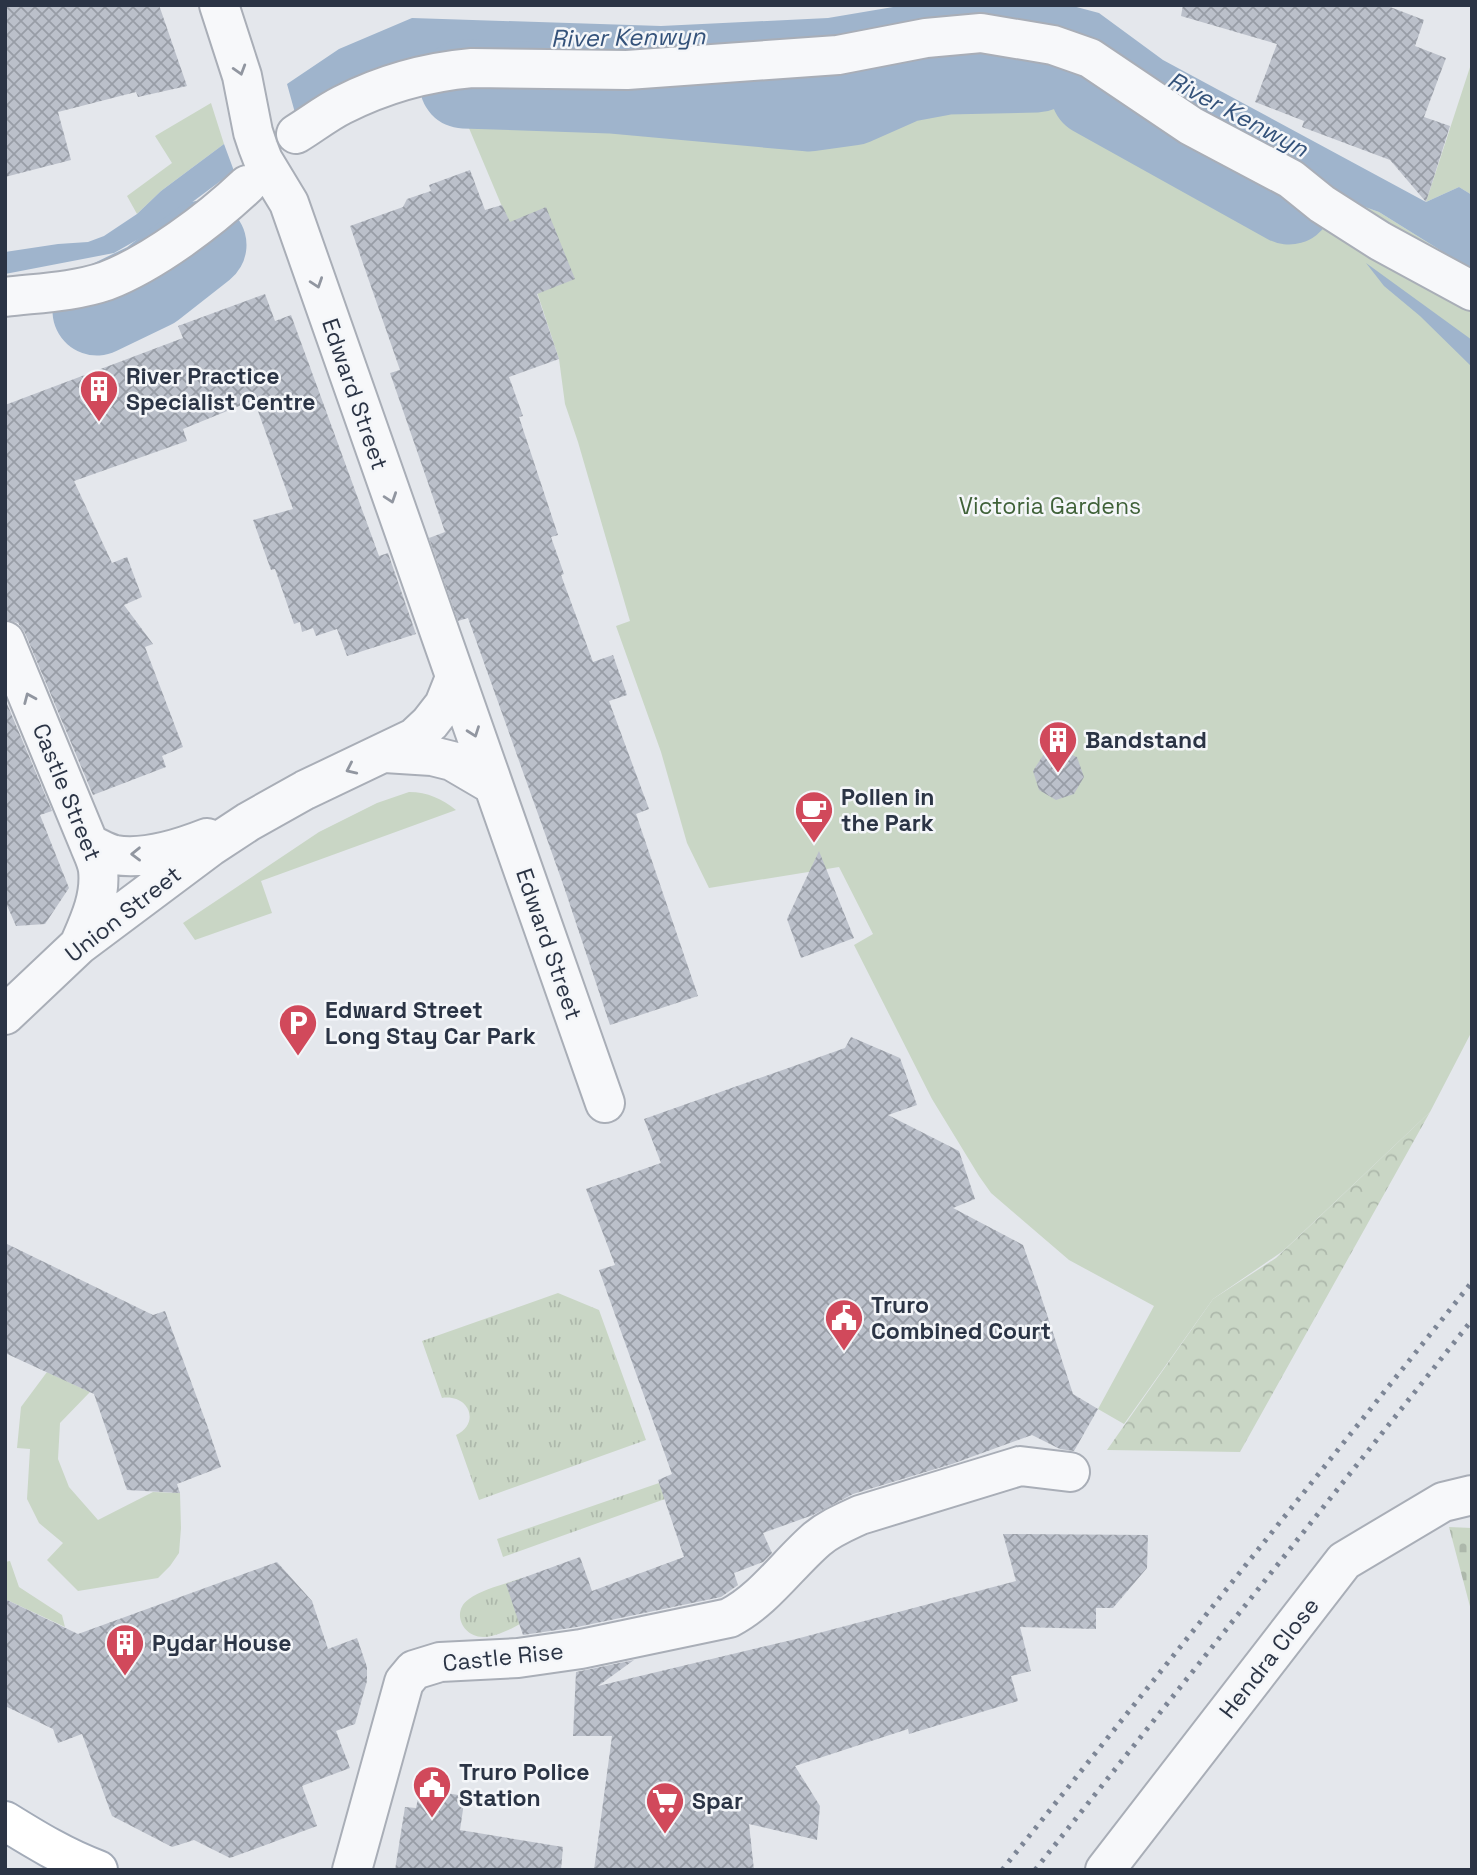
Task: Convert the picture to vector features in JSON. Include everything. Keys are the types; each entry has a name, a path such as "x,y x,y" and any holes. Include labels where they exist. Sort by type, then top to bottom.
{"main road":[{"path":"5,1821 97,1870"}],"street":[{"name":"Edward Street","path":"219,5 242,76 253,132 263,160 289,203 454,680 605,1103"},
{"path":"296,134 357,98 406,79 447,70 628,70 838,55 926,38 981,33 1053,45 1090,58 1191,126 1291,179 1322,204 1380,241 1472,291"},
{"path":"5,297 83,287 105,281 133,268 186,235 247,185"},
{"name":"Castle Street","path":"5,641 98,869 97,895 79,945"},
{"name":"Union Street","path":"5,1015 79,945 210,847 305,790 414,738 444,705 454,680"},
{"path":"385,753 432,755 452,761 493,785"},
{"name":"Union Street","path":"89,844 114,855 143,855 180,847 248,822"},
{"name":"Castle Rise","path":"352,1870 404,1682 414,1670 440,1662 517,1658 581,1649 729,1618 748,1606 817,1539 839,1524 860,1515 1020,1466 1069,1472"},
{"name":"Hendra Close","path":"1105,1870 1344,1562 1443,1502 1472,1496"}],"green space":[{"name":"Victoria Gardens","path":"982,19 1334,196 1379,212 1472,270 1472,1031 1430,1112 1283,1251 1213,1299 1124,1424 1098,1409 1154,1306 1069,1260 991,1193 932,1099 854,945 873,934 839,867 709,888 687,843 661,752 616,626 630,621 565,404 559,359 533,280 455,95 444,62"},
{"path":"1472,61 1472,195 1459,187 1426,202"},
{"path":"211,103 224,144 161,191 137,214 127,196 172,163 155,136"},
{"path":"409,792 434,797 456,810 261,881 272,913 195,940 183,923 319,832 377,803"},
{"path":"1430,1112 1240,1452 1107,1450 1213,1299 1276,1258"},
{"path":"558,1293 599,1310 646,1440 479,1500 456,1435 468,1424 468,1410 459,1400 442,1398 422,1341"},
{"path":"47,1372 90,1392 60,1423 58,1459 69,1487 98,1520 153,1492 180,1493 179,1553 158,1578 78,1591 47,1560 63,1543 39,1523 27,1499 30,1449 17,1448 21,1407"},
{"path":"659,1483 665,1499 503,1557 497,1539"},
{"path":"1449,1527 1472,1528 1472,1614"},
{"path":"10,1561 19,1587 62,1615 65,1627 5,1599 5,1562"},
{"path":"521,1578 534,1615 496,1635 483,1637 469,1633 461,1622 464,1604 474,1595"}],"water":[{"name":"River Kenwyn","path":"905,5 1069,5 1099,13 1163,60 1426,202 1459,187 1472,195 1472,270 1379,212 1334,196 1246,137 1088,41 831,43 581,56 297,120 287,84 339,49 412,18 661,26 828,18"},
{"path":"224,144 234,171 156,229 114,253 5,274 5,252 88,242 104,236 137,214 161,191"},
{"path":"1366,263 1472,340 1472,367 1420,316 1384,286"}],"building":[{"path":"5,5 159,5 187,86 138,97 136,92 58,112 71,160 5,177"},
{"path":"1183,5 1385,5 1424,20 1415,46 1446,58 1424,117 1450,126 1426,202 1390,160 1302,127 1304,121 1255,102 1277,44 1181,16"},
{"path":"470,170 485,210 502,205 510,222 546,207 575,279 537,294 559,359 509,377 523,416 519,417 558,535 551,537 564,574 561,575 593,662 613,655 627,695 609,701 649,809 636,814 698,996 610,1025 468,618 458,621 429,538 445,532 390,373 400,370 350,226 403,207 407,199 431,191 429,185"},
{"path":"265,294 275,321 291,315 379,556 388,553 416,634 347,656 337,629 316,636 313,628 302,632 300,622 294,624 275,569 271,570 253,520 293,509 254,400 183,429 187,441 74,481 112,563 127,557 142,597 124,605 153,644 145,647 183,747 162,756 166,767 93,795 25,633 18,623 5,620 5,405 183,338 178,326"},
{"path":"5,699 52,811 40,815 69,888 45,924 16,926 5,901"},
{"name":"Bandstand","path":"1061,750 1077,757 1084,777 1074,794 1056,800 1039,790 1033,771 1044,754"},
{"path":"819,851 854,938 801,958 787,919"},
{"name":"Truro Combined Court","path":"851,1037 900,1058 917,1105 888,1115 959,1151 975,1199 953,1208 1023,1245 1073,1394 1098,1409 1074,1451 1060,1449 1032,1435 952,1464 853,1494 813,1515 763,1533 772,1553 763,1562 734,1573 738,1585 721,1597 577,1627 523,1635 506,1584 580,1557 592,1591 684,1557 658,1480 672,1474 599,1270 615,1265 586,1189 661,1163 644,1119 845,1048"},
{"path":"5,1243 153,1315 165,1311 221,1467 177,1484 180,1493 127,1490 94,1394 5,1353"},
{"path":"1003,1534 1148,1535 1147,1568 1113,1608 1096,1608 1096,1629 1020,1627 1031,1671 1011,1676 1018,1701 909,1734 908,1729 795,1766 820,1806 817,1840 749,1824 754,1870 594,1870 612,1736 573,1736 576,1672 634,1660 598,1686 796,1639 1016,1581"},
{"path":"277,1562 312,1601 328,1649 357,1638 367,1667 367,1681 355,1724 336,1731 350,1768 302,1786 317,1826 230,1858 194,1840 172,1847 112,1816 82,1734 58,1743 53,1729 5,1706 5,1599 78,1634"},
{"name":"Truro Police Station","path":"420,1789 465,1796 460,1830 563,1847 561,1870 395,1870 405,1807 416,1808"}],"waterway":[{"path":"464,84 611,89 809,107 852,101 904,78 947,70 1037,68"},
{"path":"1095,92 1289,200"},
{"path":"97,311 151,285 202,245"}],"railway":[{"path":"1002,1870 1472,1282"},
{"path":"1035,1870 1472,1320"}],"place":[{"name":"River Practice Specialist Centre","path":"99,423"},
{"name":"Bandstand","path":"1058,774"},
{"name":"Pollen in the Park","path":"814,844"},
{"name":"Edward Street Long Stay Car Park","path":"298,1057"},
{"name":"Truro Combined Court","path":"844,1352"},
{"name":"Pydar House","path":"125,1677"},
{"name":"Truro Police Station","path":"432,1819"},
{"name":"Spar","path":"665,1835"}]}
